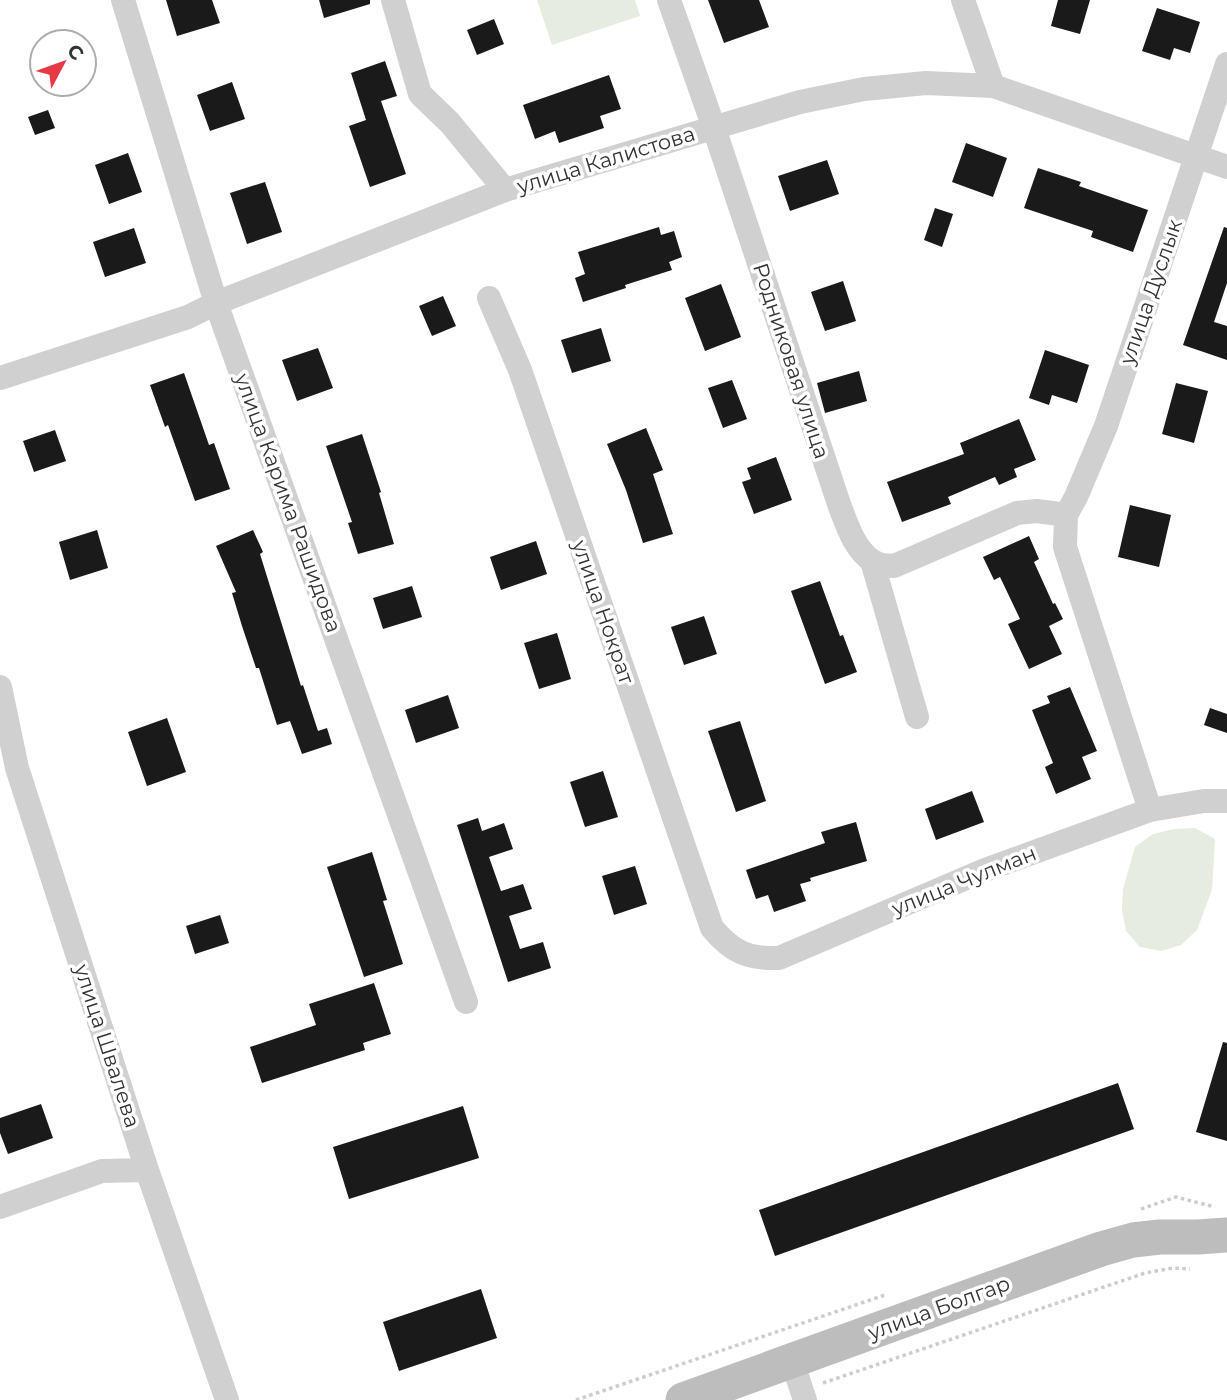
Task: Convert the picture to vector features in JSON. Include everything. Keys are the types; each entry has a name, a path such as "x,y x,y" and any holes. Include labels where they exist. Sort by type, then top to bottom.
{"street":[{"name":"улица Карима Рашидова","path":"123,0 216,303 466,1002"},
{"path":"393,0 421,94 450,122 505,190"},
{"name":"Родниковая улица","path":"669,0 840,507 861,553 872,561 917,717"},
{"path":"963,0 993,86"},
{"name":"улица Дуслык","path":"1150,810 1065,547 1066,515 1106,426 1227,64"},
{"name":"улица Калистова","path":"0,378 188,317 216,303 505,190 800,102 864,89 926,83 993,86 1227,167"},
{"name":"улица Нократ","path":"489,298 520,370 712,928"},
{"path":"872,561 894,566 1017,513 1037,510 1066,515"},
{"name":"улица Швалева","path":"0,687 18,768 147,1170 227,1400"},
{"name":"улица Чулман","path":"712,928 722,940 745,955 779,958 985,870 1150,810 1204,801 1227,801"},
{"path":"0,1207 102,1171 147,1170"},
{"name":"улица Болгар","path":"683,1400 800,1384 1101,1249 1133,1240 1160,1237 1211,1249"}],"path":[{"path":"800,1384 1145,1273 1173,1268 1211,1249"}],"shaded area":[{"path":"537,0 635,0 640,16 552,45"},
{"path":"1195,828 1215,839 1212,890 1197,930 1181,945 1161,951 1140,947 1126,931 1122,910 1123,889 1135,847 1153,834"}],"building":[{"path":"166,0 212,0 220,23 177,36"},
{"path":"319,0 370,0 370,4 324,18"},
{"path":"708,0 759,0 769,27 724,43"},
{"path":"1058,0 1090,0 1080,34 1051,26"},
{"path":"1157,8 1200,22 1190,53 1174,48 1170,60 1142,51"},
{"path":"494,19 504,44 477,55 467,30"},
{"path":"385,61 397,96 381,101 406,174 370,187 349,126 366,120 351,73"},
{"path":"609,75 621,109 600,116 604,128 559,143 555,131 535,139 523,105"},
{"path":"232,82 245,119 210,131 197,95"},
{"path":"48,110 55,128 35,135 28,117"},
{"path":"966,143 1007,158 993,197 952,182"},
{"path":"128,153 142,192 109,204 95,165"},
{"path":"827,160 839,194 790,211 778,176"},
{"path":"1038,168 1081,182 1079,186 1148,210 1133,252 1091,237 1093,231 1024,208"},
{"path":"265,182 282,232 247,244 230,193"},
{"path":"935,208 953,214 942,247 924,240"},
{"path":"659,227 661,235 674,231 682,257 669,262 672,270 583,302 575,278 585,274 578,252"},
{"path":"1224,227 1227,228 1227,283 1214,322 1227,326 1227,360 1183,345"},
{"path":"134,228 146,263 105,277 93,242"},
{"path":"843,281 856,321 825,331 811,292"},
{"path":"721,284 741,337 705,351 685,298"},
{"path":"443,296 456,326 432,336 419,306"},
{"path":"601,328 611,361 572,373 561,340"},
{"path":"318,348 333,388 297,401 282,360"},
{"path":"1045,350 1089,365 1077,403 1052,395 1049,405 1029,398"},
{"path":"859,371 867,401 825,413 817,383"},
{"path":"184,373 209,445 214,443 230,489 195,501 168,425 165,427 150,385"},
{"path":"732,380 747,419 723,428 708,388"},
{"path":"1176,383 1208,391 1194,443 1162,434"},
{"path":"1019,419 1036,460 1014,469 1017,477 999,485 995,477 948,497 951,504 902,522 887,482 964,454 960,443"},
{"path":"646,428 663,470 653,474 673,534 643,543 626,490 607,444"},
{"path":"55,430 66,461 34,472 23,441"},
{"path":"362,434 394,544 358,554 348,523 352,522 326,446"},
{"path":"776,457 792,500 754,514 742,482 751,479 747,468"},
{"path":"1130,505 1171,515 1159,567 1118,557"},
{"path":"97,530 108,568 70,580 59,542"},
{"path":"253,530 263,552 260,554 301,686 303,685 318,731 327,728 332,744 302,754 290,721 277,725 242,626 232,593 236,592 216,546"},
{"path":"1029,536 1039,559 1034,562 1053,604 1055,603 1063,619 1049,626 1062,654 1029,669 1008,624 1020,619 1000,577 994,580 983,557"},
{"path":"536,541 547,574 501,590 490,557"},
{"path":"820,581 840,636 843,635 857,672 825,684 791,591"},
{"path":"412,586 422,617 383,629 373,598"},
{"path":"704,616 717,654 684,665 671,627"},
{"path":"557,633 571,679 539,689 524,643"},
{"path":"1070,687 1097,751 1082,757 1091,779 1056,794 1045,767 1053,763 1032,710 1050,703 1047,696"},
{"path":"448,695 459,728 416,743 405,710"},
{"path":"1210,708 1227,714 1227,733 1204,725"},
{"path":"167,718 186,772 147,786 128,732"},
{"path":"740,721 766,801 736,812 708,731"},
{"path":"603,771 618,817 585,827 570,782"},
{"path":"972,791 984,822 936,840 925,809"},
{"path":"478,818 482,831 504,823 513,849 489,857 501,891 523,884 532,909 509,916 520,949 543,942 551,968 508,982 457,825"},
{"path":"856,822 867,861 810,878 811,881 800,884 806,901 774,912 768,895 756,899 746,870 825,843 821,832"},
{"path":"372,852 387,900 383,901 403,964 364,977 327,867"},
{"path":"635,866 647,904 614,915 602,876"},
{"path":"220,915 229,943 195,954 186,926"},
{"path":"374,983 391,1034 363,1043 365,1050 262,1083 250,1047 316,1025 309,1004"},
{"path":"1223,1042 1227,1043 1227,1141 1196,1132"},
{"path":"1118,1083 1134,1129 775,1256 759,1210"},
{"path":"41,1104 53,1138 8,1154 0,1133 0,1118"},
{"path":"463,1106 479,1158 349,1199 333,1147"},
{"path":"481,1289 497,1338 399,1371 383,1322"}]}
